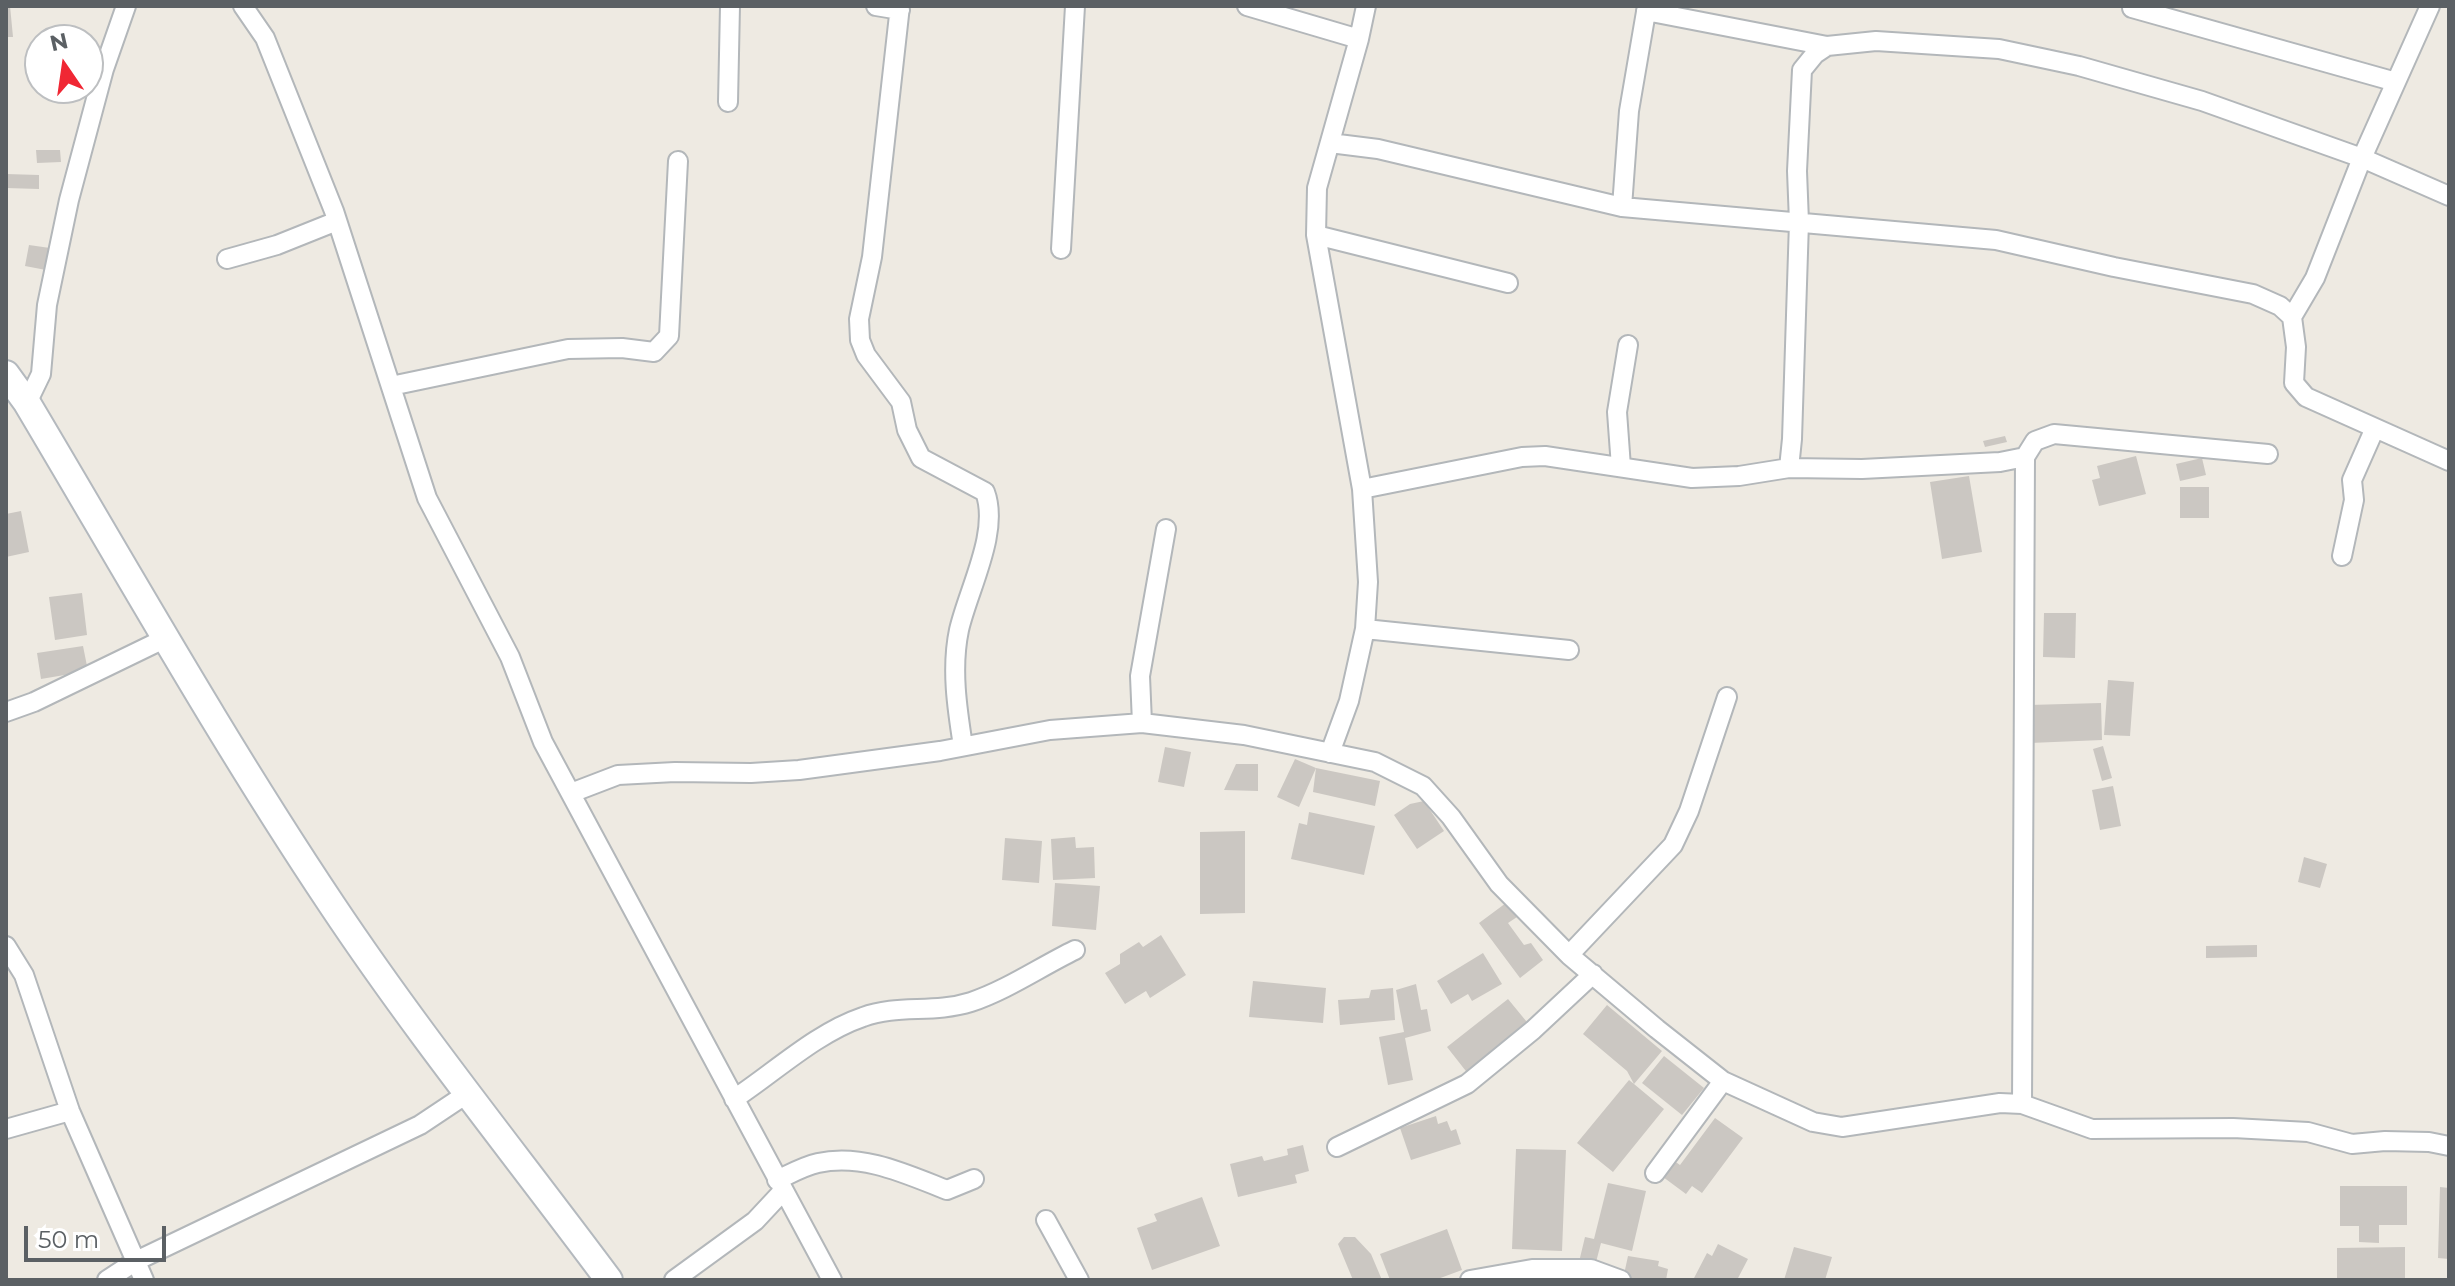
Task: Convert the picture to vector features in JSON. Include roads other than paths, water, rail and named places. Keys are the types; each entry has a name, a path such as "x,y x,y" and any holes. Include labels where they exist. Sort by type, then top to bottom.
{"main road":[{"path":"6,374 27,403 238,761 324,894 423,1034 609,1280"}],"street":[{"path":"27,403 41,374 47,305 69,200 104,69 126,6"},
{"path":"243,6 265,38 337,221 427,498 510,657 543,742 832,1280"},
{"path":"728,102 730,6"},
{"path":"876,6 900,8 872,257 859,319 860,340 866,355 901,402 907,430 921,458 985,492 989,503 988,533 959,632 955,690 963,746"},
{"path":"1061,249 1075,6"},
{"path":"1247,6 1359,39"},
{"path":"1330,753 1349,701 1365,629 1368,582 1362,489 1316,235 1317,188 1366,6"},
{"path":"2430,6 2362,158 2315,278 2292,317 2296,347 2294,383 2306,397 2449,461"},
{"path":"1622,207 1629,111 1646,8 1827,46 1876,41 1999,49 2164,89 2362,158 2449,196"},
{"path":"2132,8 2396,82"},
{"path":"1789,468 1802,70 1815,54 1827,46"},
{"path":"1330,143 1378,149 1622,207 1996,240 2253,294 2280,306 2292,317"},
{"path":"391,386 568,349 622,348 654,352 669,336 678,161"},
{"path":"227,259 277,245 337,221"},
{"path":"1316,235 1508,283"},
{"path":"1621,467 1617,412 1628,345"},
{"path":"2342,556 2354,500 2352,480 2375,428"},
{"path":"2022,1104 2025,457 2035,441 2054,434 2268,454"},
{"path":"1362,489 1522,457 1545,456 1692,478 1739,476 1789,468 1862,469 2000,462 2025,457"},
{"path":"1142,723 1140,676 1166,529"},
{"path":"1365,629 1569,650"},
{"path":"6,712 34,702 166,638"},
{"path":"1569,955 1673,845 1689,811 1727,697"},
{"path":"571,793 618,775 799,770 1050,730 1142,723 1244,735 1375,762 1423,786 1451,817 1499,884 1569,955 1723,1081 1813,1122 1842,1127 2000,1103 2022,1104 2092,1129 2175,1126 2233,1128 2308,1132 2352,1144 2385,1141 2429,1142 2449,1146"},
{"path":"6,946 24,975 70,1111 144,1280"},
{"path":"734,1099 800,1053 861,1017 890,1009 927,1011 970,1002 1075,950"},
{"path":"1337,1147 1467,1084 1533,1030 1593,974"},
{"path":"1655,1173 1723,1081"},
{"path":"107,1280 136,1261 420,1125 468,1093"},
{"path":"6,1129 70,1111"},
{"path":"674,1280 755,1221 780,1186 818,1163 854,1160 898,1171 947,1190 974,1179"},
{"path":"1046,1220 1079,1280"},
{"path":"1470,1280 1532,1269 1591,1269 1621,1280"}]}
